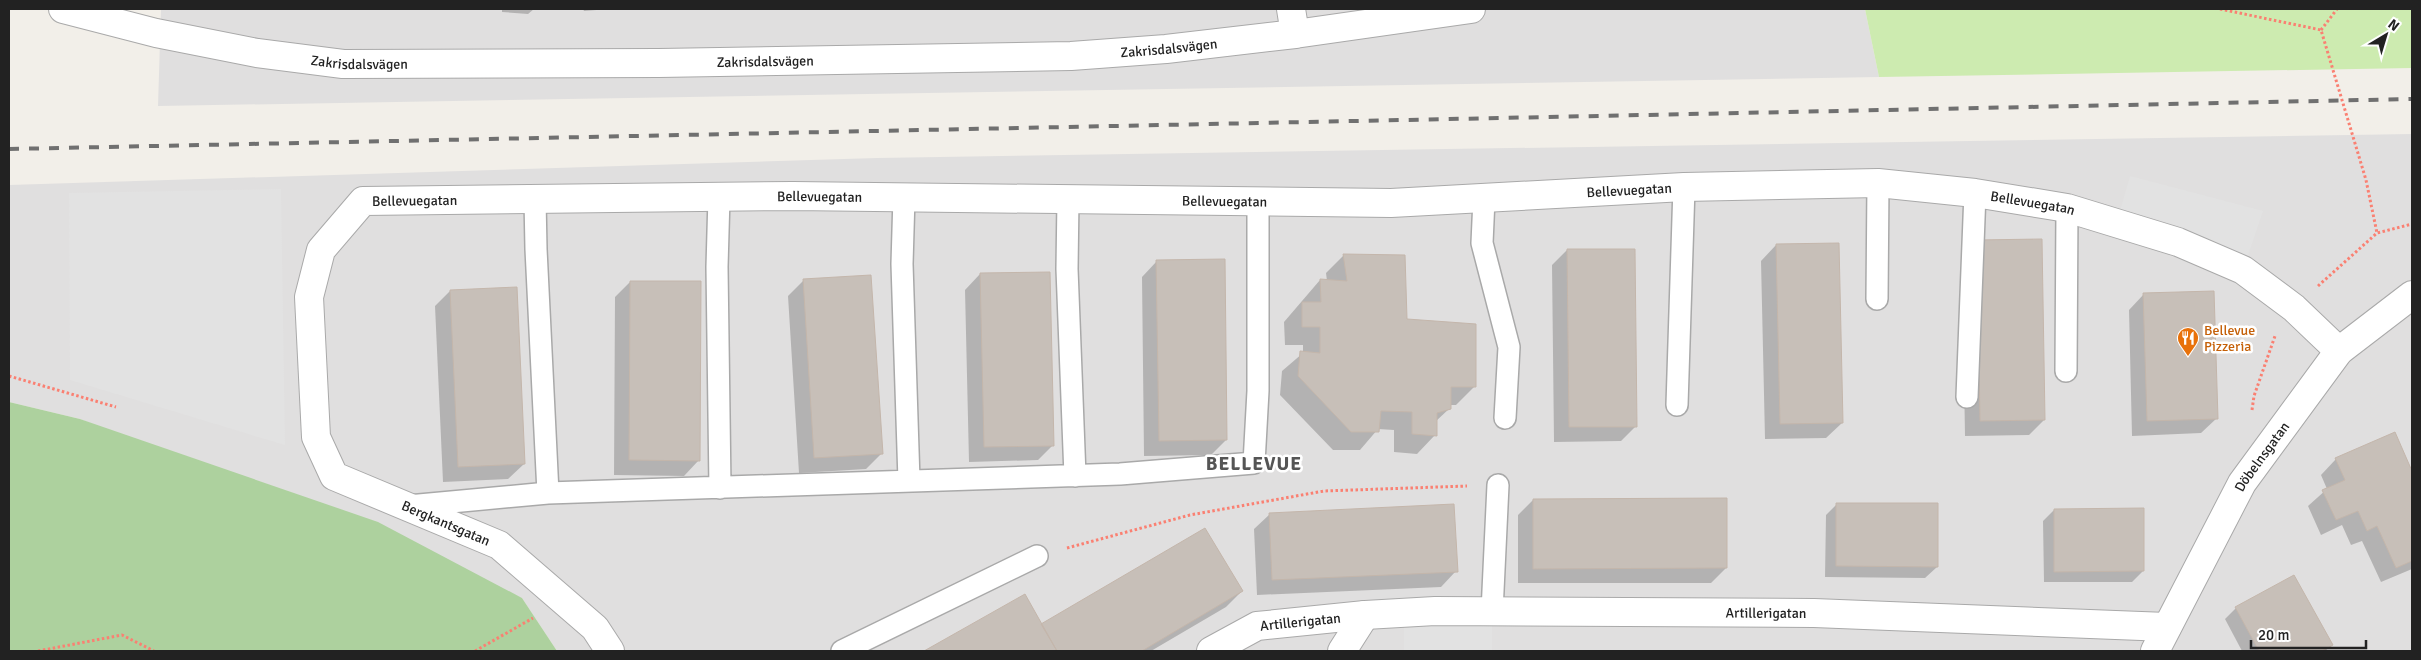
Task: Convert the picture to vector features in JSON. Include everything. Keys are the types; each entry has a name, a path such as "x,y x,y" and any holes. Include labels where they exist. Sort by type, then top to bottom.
{"street":[{"name":"Zakrisdalsvägen","path":"63,9 156,33 257,54 343,64 659,63 1071,56 1166,48 1293,22 1471,9"},
{"name":"Bellevuegatan","path":"334,476 316,437 309,298 321,250 363,201 904,197 1391,203 1684,187 1878,183 1975,193 2067,208 2178,242 2243,270 2294,308 2339,352"},
{"name":"Döbelnsgatan","path":"2155,651 2242,483 2339,352 2412,295"},
{"name":"Bergkantsgatan","path":"334,476 499,545 595,628 610,651"},
{"name":"Artillerigatan","path":"1211,651 1256,626 1365,614 1435,611 1814,612 2167,627"},
{"name":"Artillerigatan","path":"1342,651 1365,614"}],"lane":[{"path":"1877,299 1878,183"},
{"path":"1677,405 1684,187"},
{"path":"1967,397 1975,193"},
{"path":"719,197 717,276 720,488"},
{"path":"904,197 902,264 909,481"},
{"path":"535,199 548,493"},
{"path":"1068,199 1067,269 1075,476"},
{"path":"1484,199 1482,244 1509,347 1505,418"},
{"path":"408,506 548,493 1075,476 1254,463 1258,392 1258,202"},
{"path":"2066,371 2067,208"},
{"path":"1492,612 1498,485"},
{"path":"842,651 1037,556"}],"path":[{"path":"2220,9 2321,30"},
{"path":"2321,30 2337,9"},
{"path":"2321,30 2366,180 2377,233"},
{"path":"9,376 116,407"},
{"path":"1037,556 1190,515 1324,491 1498,485"},
{"path":"475,651 563,600"},
{"path":"38,651 122,635 154,651"}],"shaded area":[{"path":"161,9 1865,9 1879,77 158,106"},
{"path":"2412,134 2412,651 557,651 522,598 80,419 9,402 9,185 877,158"},
{"path":"2130,176 2263,211 2243,270 2117,222"},
{"path":"281,189 285,445 70,380 69,193"},
{"path":"1492,612 1492,651 1404,651 1404,613"}],"green space":[{"path":"1865,9 2412,9 2412,68 1879,77"},
{"path":"9,402 80,419 378,522 522,598 557,651 9,651"}],"building":[{"path":"2042,239 2045,420 1980,421 1977,240"},
{"path":"1839,243 1843,423 1780,424 1776,244"},
{"path":"1567,249 1635,249 1637,427 1569,427"},
{"path":"1343,254 1405,255 1407,319 1476,324 1476,387 1451,387 1451,409 1437,413 1437,436 1412,434 1412,412 1381,411 1379,432 1351,432 1298,376 1300,351 1320,353 1320,327 1302,327 1302,302 1321,302 1320,279 1347,281"},
{"path":"1225,259 1227,440 1159,441 1156,260"},
{"path":"1050,272 1054,446 984,447 980,273"},
{"path":"871,275 883,454 814,458 803,279"},
{"path":"630,281 701,281 700,461 629,460"},
{"path":"517,287 525,464 458,467 450,290"},
{"path":"2214,291 2218,419 2147,421 2143,293"},
{"path":"2395,432 2412,471 2412,561 2396,568 2377,526 2367,531 2358,511 2336,520 2322,490 2345,480 2335,458"},
{"path":"1727,498 1727,568 1533,569 1533,499"},
{"path":"1836,503 1938,503 1938,567 1836,566"},
{"path":"1454,504 1458,572 1272,580 1269,513"},
{"path":"2144,508 2144,571 2054,572 2054,509"},
{"path":"1205,528 1243,591 1142,651 1057,651 1041,624"},
{"path":"2294,575 2333,645 2322,651 2259,651 2235,607"},
{"path":"1025,594 1057,651 924,651"}],"railway":[{"path":"9,149 2412,99"}],"place":[{"name":"Bellevue Pizzeria","path":"2188,357"}],"district":[{"name":"BELLEVUE","path":"1254,463"}]}
